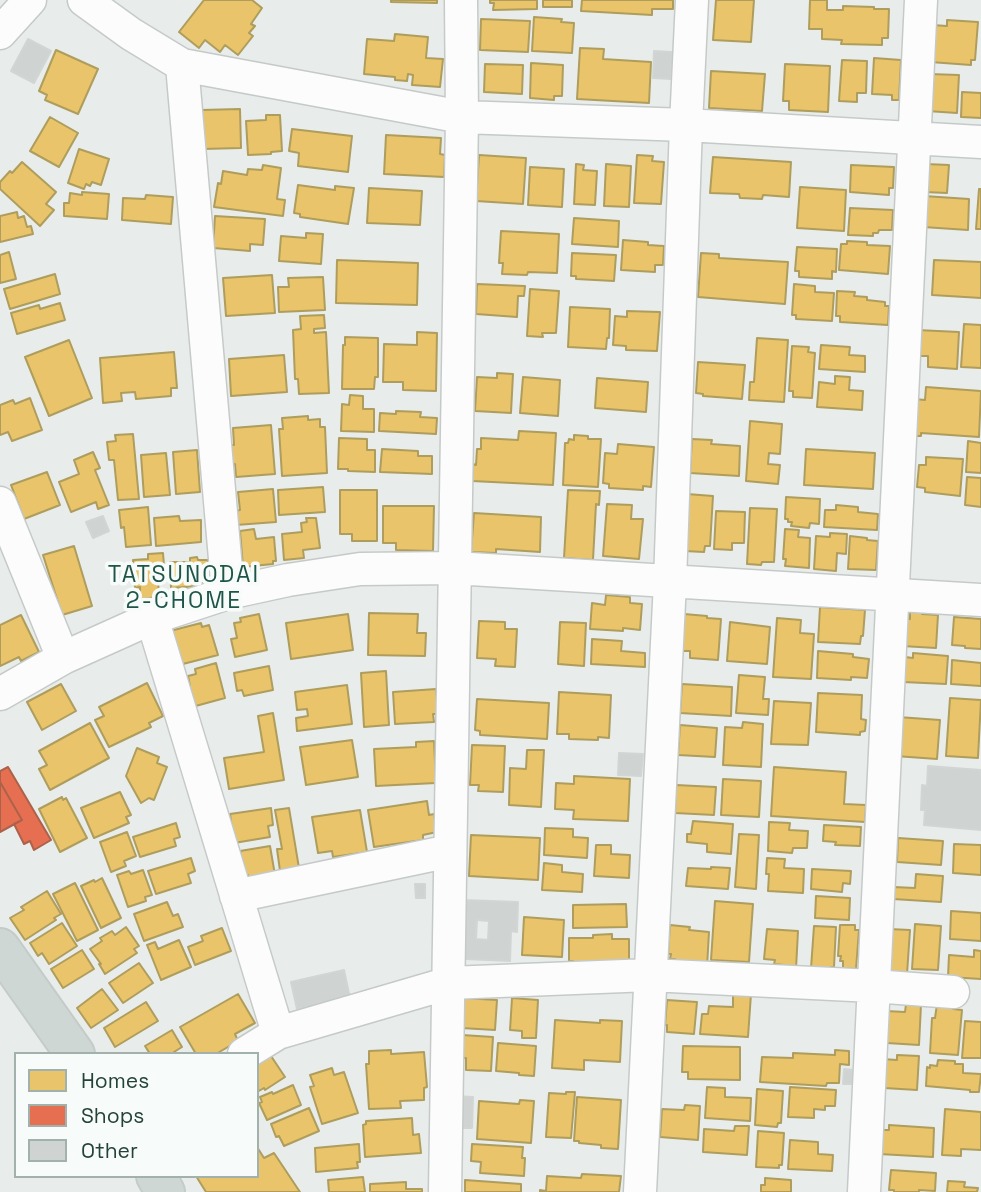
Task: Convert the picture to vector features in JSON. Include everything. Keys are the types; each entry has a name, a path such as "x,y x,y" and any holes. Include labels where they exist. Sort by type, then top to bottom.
{"main road":[{"path":"0,948 74,1052"}],"street":[{"path":"0,33 30,0"},
{"path":"84,0 131,34 182,65 462,117 686,125 981,142"},
{"path":"445,1192 462,117 461,0"},
{"path":"640,1192 670,582 692,0"},
{"path":"864,1192 921,0"},
{"path":"182,65 228,593"},
{"path":"0,503 63,658"},
{"path":"0,694 63,658 152,618 228,593 360,569 454,568 981,600"},
{"path":"152,618 278,1033"},
{"path":"236,896 450,851"},
{"path":"247,1052 278,1033 449,983 650,975 953,992"}],"building: Homes":[{"path":"204,0 252,0 262,8 251,24 255,26 249,33 253,36 238,55 225,45 220,52 205,40 199,48 179,32"},
{"path":"437,0 437,3 391,2"},
{"path":"490,0 537,0 537,9 493,10 494,3 490,3"},
{"path":"543,0 572,0 572,7 543,7"},
{"path":"582,0 673,0 673,9 652,9 652,15 581,11"},
{"path":"716,0 754,0 751,42 713,40"},
{"path":"810,0 827,0 827,10 843,10 843,6 889,9 888,38 882,38 882,45 841,44 842,40 822,39 822,29 809,29"},
{"path":"534,17 562,19 561,22 574,23 572,53 532,51"},
{"path":"481,19 530,21 528,52 480,50"},
{"path":"947,20 978,22 975,60 971,60 971,65 930,62 932,25 947,26"},
{"path":"395,34 428,37 426,58 443,59 440,87 412,85 413,75 408,74 407,81 364,74 367,39 394,41"},
{"path":"580,48 604,49 603,59 651,62 649,103 577,99"},
{"path":"56,50 98,69 78,114 45,100 47,95 39,91"},
{"path":"874,58 901,60 899,100 892,100 892,95 872,94"},
{"path":"842,60 867,61 866,93 857,93 857,102 839,101"},
{"path":"531,63 563,65 562,96 554,96 554,100 530,98"},
{"path":"485,64 523,65 522,94 484,92"},
{"path":"785,64 830,66 828,112 789,110 789,101 783,101"},
{"path":"711,71 765,74 762,111 709,108"},
{"path":"929,74 959,75 957,113 927,111"},
{"path":"962,92 981,93 981,118 961,117"},
{"path":"240,109 241,148 202,149 201,110"},
{"path":"266,115 280,115 282,151 248,155 246,121 266,120"},
{"path":"50,117 78,133 59,167 30,151"},
{"path":"292,129 352,136 348,172 298,166 299,153 289,151"},
{"path":"386,135 441,138 440,154 445,155 444,177 384,174"},
{"path":"79,149 109,159 101,185 92,182 90,186 86,184 84,189 68,183"},
{"path":"479,155 526,158 523,204 476,201"},
{"path":"637,155 653,156 652,161 664,162 661,204 634,203"},
{"path":"713,157 791,162 789,197 763,195 762,199 740,198 739,194 710,193"},
{"path":"22,162 56,192 46,204 54,210 40,226 0,189 0,182"},
{"path":"576,164 584,165 583,170 597,171 595,205 574,204"},
{"path":"606,164 631,166 629,207 604,206"},
{"path":"926,164 949,165 947,193 924,192"},
{"path":"263,165 281,168 277,199 285,200 283,216 214,207 223,171 247,175 248,169 262,170"},
{"path":"851,165 894,167 893,188 889,188 889,195 850,192"},
{"path":"530,167 564,169 562,207 528,205"},
{"path":"298,185 335,190 335,186 354,188 348,224 300,217 300,214 294,213"},
{"path":"800,187 846,190 844,231 797,228"},
{"path":"369,188 422,191 420,225 367,223"},
{"path":"979,189 981,229 976,229"},
{"path":"82,192 109,194 107,219 64,216 64,203 69,203 70,193 82,195"},
{"path":"146,195 173,197 171,224 122,220 123,198 145,199"},
{"path":"924,196 969,199 968,230 923,227"},
{"path":"850,208 893,210 892,230 879,230 878,233 873,233 873,236 848,235"},
{"path":"17,212 18,218 24,216 27,227 31,226 33,234 0,242 0,216"},
{"path":"215,216 265,219 263,245 250,244 250,251 213,248"},
{"path":"574,218 619,221 618,247 572,244"},
{"path":"501,231 559,234 557,273 502,274 503,263 499,263"},
{"path":"306,233 323,234 321,264 279,261 281,236 306,238"},
{"path":"623,240 664,246 663,265 655,265 655,272 621,270"},
{"path":"847,241 890,246 888,274 839,270 841,244 847,244"},
{"path":"797,247 837,249 836,272 832,271 832,279 799,277 799,271 795,271"},
{"path":"9,252 16,279 0,283 0,255"},
{"path":"572,253 616,255 614,281 576,279 576,276 571,276"},
{"path":"701,253 719,254 719,258 788,262 785,304 698,297"},
{"path":"337,260 418,263 417,305 336,303"},
{"path":"934,260 981,262 981,298 932,295"},
{"path":"55,274 60,294 10,309 4,289"},
{"path":"272,275 275,313 226,316 223,278"},
{"path":"323,277 325,310 279,312 278,287 289,287 288,278"},
{"path":"477,284 525,286 524,296 518,296 517,317 476,314"},
{"path":"794,284 815,286 815,292 834,293 832,321 796,319 796,315 792,315"},
{"path":"530,289 559,291 556,333 542,333 543,337 527,336"},
{"path":"837,291 855,292 854,296 885,302 885,306 889,306 888,325 840,322 840,316 836,316"},
{"path":"60,303 65,320 17,334 11,313 39,305 40,309"},
{"path":"570,307 610,309 606,349 568,347"},
{"path":"627,311 660,312 657,351 626,350 626,346 613,345 615,316 627,317"},
{"path":"324,315 325,328 314,329 314,333 326,332 329,393 299,394 298,379 295,379 293,330 301,329 300,316"},
{"path":"964,324 981,325 981,368 961,367"},
{"path":"917,330 959,332 957,369 928,367 928,356 915,356"},
{"path":"417,332 437,333 436,391 403,390 403,382 383,382 384,344 417,345"},
{"path":"345,337 378,338 378,377 375,377 374,389 342,389"},
{"path":"757,338 788,340 784,402 749,400 750,382 754,382"},
{"path":"69,340 92,398 49,416 25,357"},
{"path":"821,345 850,347 849,355 865,356 865,372 819,369"},
{"path":"792,346 809,347 808,352 815,353 812,398 793,397 793,391 789,391"},
{"path":"174,352 177,388 171,388 171,396 136,399 135,392 121,393 122,401 103,403 100,358"},
{"path":"284,355 287,392 231,396 229,359"},
{"path":"698,362 745,365 742,399 696,393"},
{"path":"497,373 513,374 511,413 475,411 477,377 497,378"},
{"path":"835,376 850,377 849,390 863,391 862,410 817,407 819,382 835,384"},
{"path":"523,377 560,380 558,416 520,413"},
{"path":"597,378 648,382 646,412 595,408"},
{"path":"926,387 981,391 979,437 921,433 921,436 912,436 914,399 925,400"},
{"path":"350,395 363,396 363,409 374,409 374,432 341,431 342,404 349,405"},
{"path":"30,398 42,430 12,441 8,432 0,435 0,405 13,400 15,404"},
{"path":"396,411 421,412 420,417 437,418 436,434 379,431 380,413 396,414"},
{"path":"308,416 308,420 320,419 320,427 325,427 327,473 282,476 279,429 283,429 282,418"},
{"path":"750,421 782,424 780,454 769,453 768,464 780,465 778,484 746,481"},
{"path":"271,425 275,474 236,477 230,445 234,445 233,428"},
{"path":"519,431 556,433 553,485 472,481 473,464 476,465 477,449 481,449 481,438 518,440"},
{"path":"133,434 139,499 118,500 114,460 109,460 107,442 116,441 115,435"},
{"path":"574,435 601,439 598,487 563,485 565,443 568,443 569,439 574,440"},
{"path":"339,438 367,439 367,450 375,450 375,472 338,469"},
{"path":"692,439 712,440 711,444 740,446 739,476 690,473"},
{"path":"968,441 981,443 981,473 966,472"},
{"path":"618,444 654,447 651,487 643,486 643,490 609,488 609,484 603,483 605,453 617,454"},
{"path":"382,449 418,451 418,456 432,456 432,474 380,472"},
{"path":"806,449 875,453 873,489 804,485"},
{"path":"197,450 200,492 176,494 173,452"},
{"path":"93,452 100,468 95,470 109,505 98,509 96,502 71,512 59,482 79,474 74,460"},
{"path":"166,453 170,495 144,497 141,455"},
{"path":"926,457 963,459 960,496 925,492 925,488 917,487 919,465 926,465"},
{"path":"47,472 60,505 24,519 11,485"},
{"path":"967,477 981,478 981,507 965,505"},
{"path":"323,487 325,512 279,515 278,490"},
{"path":"273,489 276,522 236,525 235,511 240,510 238,492"},
{"path":"340,490 377,490 377,541 352,541 352,534 340,534"},
{"path":"568,490 600,491 599,505 596,504 593,560 564,558"},
{"path":"687,494 713,496 710,546 705,546 704,552 684,551"},
{"path":"786,497 820,499 819,524 810,523 809,528 791,526 792,522 785,519"},
{"path":"607,504 632,505 631,519 643,519 639,559 603,556"},
{"path":"836,505 858,507 858,512 878,514 877,530 824,527 825,510 836,510"},
{"path":"383,506 434,506 433,551 396,550 396,543 383,543"},
{"path":"148,507 151,545 126,547 119,510"},
{"path":"750,508 777,509 774,562 747,564"},
{"path":"716,511 745,512 744,543 732,543 732,550 714,549"},
{"path":"474,513 541,517 540,552 496,549 496,553 471,552"},
{"path":"179,516 180,521 201,520 201,542 156,546 154,518"},
{"path":"306,518 316,518 320,548 303,550 304,558 284,560 282,534 302,532 301,523 307,522"},
{"path":"254,529 256,539 274,537 276,561 273,561 273,564 243,567 240,531"},
{"path":"785,529 799,530 798,537 810,538 809,568 785,566"},
{"path":"830,533 847,534 846,554 837,553 836,571 814,569 816,536 830,537"},
{"path":"850,536 878,541 876,570 848,569"},
{"path":"74,546 92,606 62,615 43,555"},
{"path":"163,553 165,578 158,579 159,597 140,599 140,587 135,588 133,560 148,559 148,554"},
{"path":"197,557 198,560 208,560 209,582 199,583 199,586 171,588 170,562 190,562 190,558"},
{"path":"606,595 630,597 630,603 642,604 640,630 590,629 592,603 605,605"},
{"path":"820,607 865,610 860,644 818,642"},
{"path":"910,611 938,615 936,648 902,646 904,619 910,619"},
{"path":"369,613 418,614 417,633 426,633 425,656 368,655"},
{"path":"259,614 267,650 235,657 231,639 237,638 234,623 241,622 240,618"},
{"path":"348,614 353,650 291,659 286,623"},
{"path":"684,614 721,619 718,660 690,658 690,651 681,651"},
{"path":"21,615 39,652 21,661 19,657 0,666 0,625"},
{"path":"954,617 981,619 981,649 952,645"},
{"path":"777,618 801,620 800,633 814,634 811,679 773,677"},
{"path":"479,621 505,622 505,629 517,629 515,667 495,666 496,659 477,658"},
{"path":"560,622 586,623 584,666 558,664"},
{"path":"730,622 770,627 767,664 727,661"},
{"path":"201,623 202,627 209,625 218,655 179,665 170,631"},
{"path":"592,639 622,641 621,651 645,653 645,667 591,664"},
{"path":"818,651 853,654 853,657 869,659 867,678 817,678"},
{"path":"913,653 948,656 946,684 903,682 905,657 913,658"},
{"path":"952,660 981,663 981,686 951,684"},
{"path":"216,663 225,698 192,707 187,687 190,686 188,676 196,674 195,669"},
{"path":"269,666 273,690 244,696 242,690 237,691 234,673"},
{"path":"386,671 389,725 364,727 361,673"},
{"path":"739,675 765,677 763,699 769,699 768,715 736,713"},
{"path":"147,683 163,716 149,723 151,727 109,747 95,720 104,716 99,707"},
{"path":"61,684 76,711 42,730 27,702"},
{"path":"682,684 732,687 731,716 680,713"},
{"path":"347,685 352,724 297,731 296,718 308,716 307,709 297,710 295,692"},
{"path":"436,689 438,714 433,714 434,722 395,724 393,692"},
{"path":"559,692 611,695 609,738 569,739 569,734 557,734"},
{"path":"818,693 862,695 861,719 866,720 865,731 860,732 860,735 816,732"},
{"path":"950,698 981,700 978,758 946,756"},
{"path":"477,699 549,703 547,739 480,735 480,731 475,730"},
{"path":"774,701 811,703 808,745 771,744"},
{"path":"273,713 284,780 229,789 224,758 264,752 258,716"},
{"path":"898,717 940,720 937,759 895,756"},
{"path":"743,722 763,724 761,767 723,765 725,727 742,728"},
{"path":"90,723 109,758 50,790 39,769 47,765 39,751"},
{"path":"680,725 717,728 715,757 678,755"},
{"path":"352,740 358,777 306,785 300,747"},
{"path":"434,741 436,783 376,786 374,749 416,747 416,742"},
{"path":"472,745 505,746 503,792 478,791 479,785 470,785"},
{"path":"137,748 159,757 157,763 167,767 154,800 149,798 141,803 126,776"},
{"path":"527,750 544,750 541,807 509,805 510,768 526,769"},
{"path":"774,767 846,772 844,804 866,805 865,822 771,816"},
{"path":"574,776 630,779 628,821 573,819 574,810 555,809 556,783 574,784"},
{"path":"723,779 761,781 759,817 721,815"},
{"path":"676,785 716,787 714,815 675,813"},
{"path":"120,792 131,815 126,817 129,823 94,838 81,808"},
{"path":"62,797 63,800 66,798 87,838 60,852 39,809"},
{"path":"427,801 429,815 434,814 437,832 423,835 423,840 374,847 368,810"},
{"path":"271,808 273,825 268,826 270,837 234,843 230,814"},
{"path":"289,808 299,868 280,871 277,849 282,849 275,810"},
{"path":"360,810 367,852 333,857 332,851 318,853 312,817"},
{"path":"693,821 733,824 731,854 707,852 707,844 687,842 687,834 691,834"},
{"path":"769,822 790,823 789,830 808,831 807,848 793,848 792,853 768,851"},
{"path":"176,823 180,837 174,839 176,846 140,857 133,837"},
{"path":"824,825 861,827 860,846 835,845 836,842 823,841"},
{"path":"545,828 573,829 573,837 588,838 587,858 544,855"},
{"path":"127,832 136,856 124,861 126,866 111,872 100,842"},
{"path":"739,834 759,835 756,889 735,887"},
{"path":"471,835 540,838 538,880 469,876"},
{"path":"898,838 943,841 941,865 897,862"},
{"path":"954,844 981,845 981,875 953,873"},
{"path":"596,845 611,845 611,854 630,855 629,878 594,876"},
{"path":"270,846 275,875 248,879 240,851"},
{"path":"191,858 195,871 188,874 191,883 156,894 148,871"},
{"path":"767,858 785,859 784,868 804,869 803,893 768,891"},
{"path":"544,863 562,865 562,872 583,874 582,892 542,890"},
{"path":"688,868 730,868 728,889 686,886"},
{"path":"812,869 851,871 850,884 843,883 842,892 811,889"},
{"path":"143,870 152,895 145,897 146,901 128,907 117,875"},
{"path":"916,874 943,876 941,902 893,899 894,887 915,888"},
{"path":"102,878 121,918 101,928 81,886"},
{"path":"75,883 98,930 77,941 53,894"},
{"path":"47,891 61,914 25,940 10,918 24,910 21,907"},
{"path":"816,896 850,898 849,920 815,918"},
{"path":"715,901 753,904 749,962 711,960"},
{"path":"167,902 173,916 178,914 183,927 144,941 134,914"},
{"path":"626,904 627,927 573,928 573,905"},
{"path":"951,911 981,913 981,941 950,939"},
{"path":"524,917 564,920 562,957 522,955"},
{"path":"62,923 77,946 49,964 42,953 38,956 30,943"},
{"path":"915,924 941,926 938,970 912,969"},
{"path":"670,925 709,932 707,967 675,964 675,959 670,959"},
{"path":"840,925 855,925 855,930 859,930 856,969 843,968 841,956 838,956"},
{"path":"814,926 836,927 834,967 831,969 811,968"},
{"path":"126,927 139,946 134,949 137,953 105,974 90,949 102,941 100,938 112,931 115,935"},
{"path":"222,928 231,951 195,965 188,947 203,941 201,936"},
{"path":"767,929 798,931 796,969 784,968 784,965 774,964 775,960 764,959"},
{"path":"889,929 910,930 907,974 887,973"},
{"path":"612,934 612,939 629,939 629,965 573,964 573,961 569,961 569,938 593,938 593,935"},
{"path":"179,940 191,967 161,980 147,945 155,942 158,949"},
{"path":"82,950 94,969 63,988 51,969"},
{"path":"974,950 981,951 981,979 948,977 949,955 974,957"},
{"path":"139,963 153,983 123,1003 109,983"},
{"path":"102,989 118,1010 91,1028 77,1008"},
{"path":"733,993 751,994 748,1037 700,1034 702,1014 708,1014 709,1006 733,1007"},
{"path":"238,994 255,1023 235,1034 238,1041 219,1052 195,1052 180,1027"},
{"path":"463,998 497,1000 495,1030 461,1028"},
{"path":"512,998 538,1000 536,1038 522,1038 522,1031 510,1030"},
{"path":"667,1000 697,1002 694,1034 667,1032"},
{"path":"146,1002 158,1021 115,1047 104,1028"},
{"path":"906,1004 921,1005 919,1045 887,1043 886,1011 905,1012"},
{"path":"937,1004 953,1005 953,1009 962,1010 958,1055 930,1053 932,1018 935,1018"},
{"path":"555,1020 600,1023 600,1020 622,1021 620,1062 584,1060 584,1070 552,1068"},
{"path":"965,1021 981,1022 981,1058 962,1058"},
{"path":"172,1030 182,1047 174,1052 149,1052 145,1046"},
{"path":"462,1035 493,1037 491,1071 466,1070 466,1058 461,1058"},
{"path":"498,1043 536,1046 534,1076 496,1071"},
{"path":"683,1046 740,1047 740,1080 688,1079 688,1072 682,1072"},
{"path":"391,1050 391,1054 424,1052 427,1087 424,1088 424,1100 400,1101 401,1108 369,1109 366,1064 369,1064 369,1051"},
{"path":"835,1050 849,1051 849,1065 840,1064 839,1083 827,1083 826,1086 760,1082 762,1057 793,1058 793,1053 835,1055"},
{"path":"897,1055 919,1056 917,1090 884,1088 882,1059 897,1060"},
{"path":"271,1056 285,1077 259,1091 259,1064"},
{"path":"938,1060 963,1064 963,1073 981,1074 979,1092 926,1086 927,1067 937,1066"},
{"path":"332,1068 334,1075 344,1072 358,1113 322,1124 310,1087 314,1086 310,1075"},
{"path":"293,1085 301,1105 267,1120 259,1103 262,1102 260,1097"},
{"path":"707,1087 725,1088 725,1097 751,1098 750,1121 705,1118"},
{"path":"790,1087 836,1090 835,1106 825,1106 825,1110 814,1109 814,1118 788,1117"},
{"path":"757,1089 783,1091 781,1123 778,1123 777,1127 755,1125"},
{"path":"575,1092 571,1138 546,1137 549,1093"},
{"path":"577,1097 621,1100 618,1149 574,1141"},
{"path":"520,1100 534,1101 531,1143 477,1139 479,1101 519,1104"},
{"path":"685,1105 700,1106 698,1140 660,1137 662,1109 684,1110"},
{"path":"309,1108 319,1131 284,1146 279,1136 276,1137 271,1124"},
{"path":"945,1109 981,1112 981,1150 961,1149 961,1156 942,1155"},
{"path":"412,1118 413,1135 419,1134 421,1153 365,1157 363,1125 366,1121"},
{"path":"889,1125 934,1128 933,1157 879,1154 880,1130 889,1130"},
{"path":"735,1126 749,1126 747,1155 703,1152 704,1129 734,1131"},
{"path":"758,1131 784,1133 782,1165 779,1165 779,1168 756,1167"},
{"path":"790,1140 818,1142 818,1154 833,1155 832,1171 788,1169"},
{"path":"359,1144 358,1168 316,1172 315,1148"},
{"path":"472,1144 523,1147 524,1176 480,1173 481,1162 471,1161"},
{"path":"259,1150 264,1158 274,1153 300,1192 206,1192 197,1178 259,1178"},
{"path":"891,1170 936,1173 935,1191 889,1190"},
{"path":"582,1174 621,1176 619,1192 540,1192 546,1191 547,1176 581,1178"},
{"path":"363,1177 365,1192 329,1192 328,1180"},
{"path":"765,1178 791,1180 791,1192 761,1192"},
{"path":"465,1180 521,1184 521,1192 465,1192"},
{"path":"948,1181 965,1182 964,1187 978,1188 977,1192 947,1192"},
{"path":"406,1182 406,1189 422,1189 422,1192 370,1192 370,1184"}],"building: Shops":[{"path":"8,767 51,840 34,850 30,841 24,844 14,824 22,820 0,782 0,771"},
{"path":"0,782 22,820 0,832"}],"building: Other":[{"path":"28,39 51,51 34,83 11,71"},
{"path":"654,51 672,52 671,79 653,78"},
{"path":"103,516 109,531 93,538 86,522"},
{"path":"619,753 643,754 641,776 618,775"},
{"path":"928,766 981,770 981,830 924,825 925,810 921,810 922,785 927,786"},
{"path":"415,884 425,884 425,898 416,898"},
{"path":"463,900 518,902 517,932 511,931 510,961 465,959 466,950 461,950","holes":["477,920 489,921 488,940 476,939"]},
{"path":"344,970 350,998 297,1009 291,982"},
{"path":"844,1069 854,1070 853,1084 843,1084"},
{"path":"456,1096 473,1097 472,1128 456,1128"}],"district":[{"name":"TATSUNODAI 2-CHOME","path":"184,589"}]}
